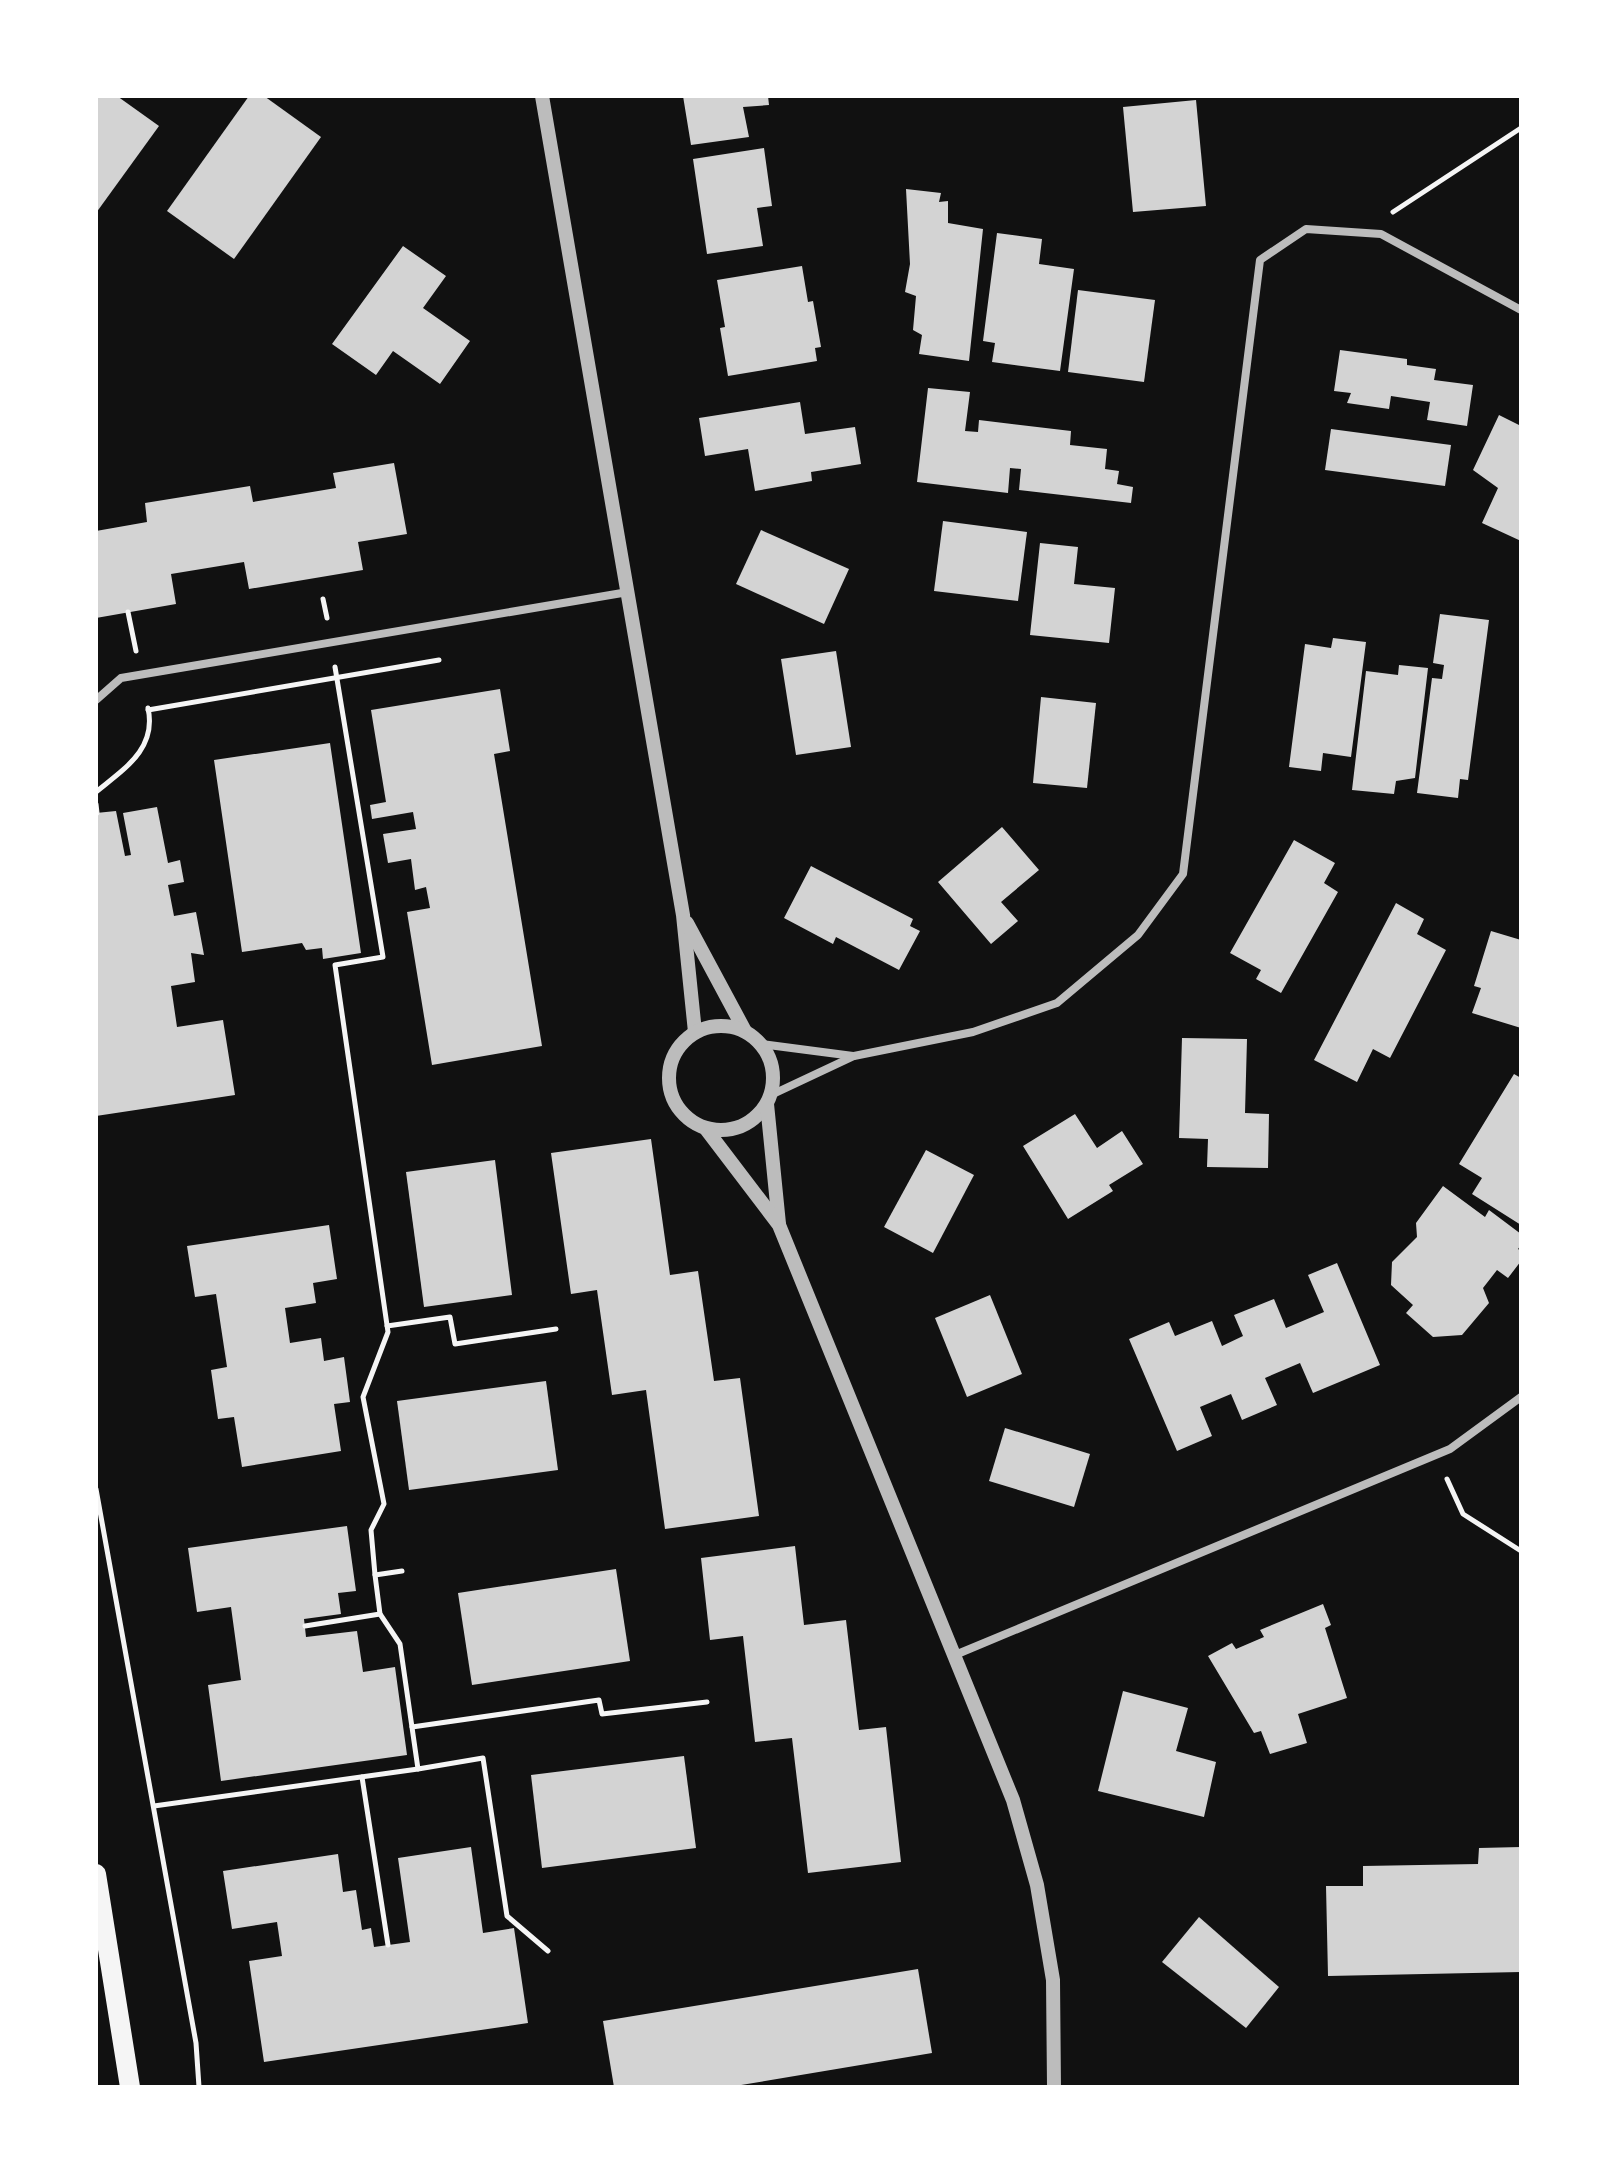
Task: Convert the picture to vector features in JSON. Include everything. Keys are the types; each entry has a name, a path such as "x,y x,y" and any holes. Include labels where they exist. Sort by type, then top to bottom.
{"main road":[{"path":"96,1874 130,2087"}],"street":[{"path":"542,96 683,915 695,1032"},
{"path":"779,1225 769,1099 774,1076 770,1059 761,1044 745,1031 728,1026 711,1026 695,1032 677,1049 668,1077 677,1108 690,1121 706,1129 723,1131 741,1127 756,1117 769,1099 854,1056 973,1032 1057,1003 1138,935 1183,874 1260,260 1306,229 1381,234 1521,310"},
{"path":"96,700 121,678 628,592"},
{"path":"683,915 745,1031"},
{"path":"761,1044 854,1056"},
{"path":"706,1129 779,1225 1013,1800 1037,1885 1053,1980 1054,2087"},
{"path":"955,1655 1450,1449 1521,1397"}],"path":[{"path":"1381,234 1393,211 1521,128"},
{"path":"323,599 383,957 335,965 388,1332 363,1397 384,1504 371,1530 375,1575 380,1614 400,1644 418,1769"},
{"path":"96,792 138,758 151,723 128,612"},
{"path":"148,710 439,660"},
{"path":"96,804 97,813"},
{"path":"387,1326 450,1317 455,1344 556,1329"},
{"path":"1447,1479 1463,1514 1521,1551"},
{"path":"96,1489 196,2043 199,2087"},
{"path":"375,1575 402,1571"},
{"path":"305,1626 380,1614"},
{"path":"412,1727 599,1700 602,1714 707,1702"},
{"path":"154,1806 483,1758 507,1916 548,1951"},
{"path":"362,1777 388,1945"}],"building":[{"path":"96,96 117,96 159,126 96,213"},
{"path":"249,96 264,96 321,137 234,259 167,211"},
{"path":"683,96 768,96 769,105 743,107 749,137 691,145"},
{"path":"1196,100 1206,206 1133,212 1123,107"},
{"path":"764,148 772,206 757,208 763,246 707,254 693,159"},
{"path":"906,189 941,193 939,202 948,201 948,223 983,229 969,361 919,354 922,335 913,330 916,296 905,292 910,264"},
{"path":"997,233 1042,239 1039,264 1074,269 1060,371 992,362 995,343 983,341"},
{"path":"403,246 446,276 423,308 470,341 440,384 393,351 376,375 332,344"},
{"path":"802,266 808,302 813,301 821,347 815,348 817,361 728,376 720,328 725,327 717,280"},
{"path":"1078,290 1155,300 1144,382 1068,372"},
{"path":"1340,350 1407,359 1407,365 1436,369 1434,380 1473,385 1467,426 1427,420 1430,402 1391,396 1389,409 1347,403 1351,393 1334,391"},
{"path":"928,388 970,392 965,431 978,432 979,420 1071,431 1070,445 1107,449 1105,469 1119,471 1117,484 1133,487 1131,503 1019,490 1021,469 1010,468 1008,493 917,482"},
{"path":"800,402 805,434 855,427 861,464 811,472 812,481 755,491 748,449 705,456 699,418"},
{"path":"1499,415 1521,426 1521,541 1482,523 1498,488 1473,470"},
{"path":"1331,429 1451,445 1445,486 1325,470"},
{"path":"394,463 407,534 358,542 363,570 249,589 244,562 171,574 176,604 96,618 96,531 147,522 145,503 250,486 253,502 336,488 333,473"},
{"path":"943,521 1027,532 1018,601 934,591"},
{"path":"761,530 849,569 824,624 736,584"},
{"path":"1040,543 1078,547 1074,584 1115,588 1109,643 1030,635"},
{"path":"1440,614 1489,620 1468,780 1460,779 1458,798 1417,793 1432,678 1442,679 1444,665 1433,663"},
{"path":"1333,638 1366,642 1351,757 1323,753 1321,771 1289,767 1305,644 1331,648"},
{"path":"836,651 851,747 796,755 781,659"},
{"path":"1399,665 1428,668 1415,778 1396,781 1394,794 1352,790 1366,671 1398,675"},
{"path":"500,689 510,751 494,754 542,1046 432,1065 407,912 430,908 426,887 415,890 411,859 388,863 383,834 416,829 413,812 372,819 370,805 386,802 371,710"},
{"path":"1041,697 1096,703 1087,788 1033,783"},
{"path":"330,743 361,953 323,959 322,948 306,950 302,943 242,952 214,760"},
{"path":"157,807 168,863 180,860 184,882 168,885 174,916 196,912 204,955 191,953 195,982 171,986 177,1027 223,1020 235,1095 96,1116 96,813 116,811 125,856 131,855 123,813"},
{"path":"1002,827 1039,870 1001,902 1018,921 991,944 938,882"},
{"path":"1294,840 1335,863 1324,883 1338,892 1281,993 1256,979 1261,970 1230,953"},
{"path":"811,866 913,919 910,926 920,931 899,970 836,937 833,944 784,918"},
{"path":"1396,903 1424,919 1417,934 1446,950 1390,1058 1373,1049 1357,1082 1314,1060"},
{"path":"1491,931 1521,940 1521,1028 1472,1013 1481,988 1474,986"},
{"path":"1182,1038 1247,1039 1245,1113 1269,1114 1268,1168 1207,1167 1208,1139 1179,1138"},
{"path":"1514,1074 1521,1078 1521,1225 1472,1194 1482,1178 1459,1164"},
{"path":"1075,1114 1097,1148 1122,1131 1143,1164 1109,1185 1113,1191 1068,1219 1023,1146"},
{"path":"651,1139 670,1275 698,1271 714,1381 740,1378 759,1516 665,1529 646,1390 612,1395 597,1290 571,1294 551,1153"},
{"path":"926,1150 974,1175 933,1253 884,1227"},
{"path":"495,1160 512,1295 424,1307 406,1172"},
{"path":"1443,1186 1485,1217 1489,1210 1521,1234 1518,1249 1521,1251 1521,1261 1508,1278 1497,1270 1483,1288 1489,1303 1462,1335 1433,1337 1406,1313 1413,1305 1391,1285 1392,1262 1417,1237 1416,1223"},
{"path":"329,1225 337,1279 313,1283 316,1303 285,1308 290,1343 321,1338 324,1361 344,1357 350,1402 334,1404 341,1451 242,1467 234,1417 218,1419 211,1370 227,1367 216,1294 195,1297 187,1246"},
{"path":"1337,1263 1380,1365 1313,1393 1300,1363 1265,1378 1277,1405 1242,1420 1231,1394 1200,1407 1212,1436 1177,1451 1129,1339 1169,1322 1175,1336 1212,1321 1222,1346 1243,1336 1234,1315 1274,1299 1286,1328 1324,1312 1308,1275"},
{"path":"990,1295 1022,1374 967,1397 935,1318"},
{"path":"546,1381 558,1470 409,1490 397,1401"},
{"path":"1005,1428 1090,1454 1074,1507 989,1481"},
{"path":"347,1526 356,1591 338,1593 341,1614 304,1619 306,1637 357,1631 363,1672 395,1667 407,1755 221,1781 208,1685 241,1680 231,1607 197,1612 188,1548"},
{"path":"795,1546 804,1625 846,1620 859,1730 886,1727 901,1862 808,1873 792,1738 755,1742 743,1636 710,1640 701,1558"},
{"path":"616,1569 630,1661 472,1685 458,1593"},
{"path":"1323,1604 1331,1625 1325,1628 1347,1698 1298,1714 1307,1743 1270,1754 1261,1731 1254,1733 1208,1656 1232,1643 1236,1649 1264,1637 1260,1630"},
{"path":"1123,1691 1188,1708 1176,1751 1216,1762 1204,1817 1098,1791"},
{"path":"684,1756 696,1848 542,1868 531,1775"},
{"path":"471,1847 483,1933 514,1928 528,2023 264,2062 249,1961 282,1956 277,1922 232,1929 223,1871 338,1854 343,1892 356,1890 362,1930 371,1928 374,1947 410,1942 398,1858"},
{"path":"1521,1847 1521,1972 1328,1976 1326,1886 1363,1886 1363,1866 1478,1864 1479,1848"},
{"path":"1199,1917 1279,1987 1246,2028 1162,1962"},
{"path":"918,1969 932,2053 729,2087 614,2087 603,2021"}]}
